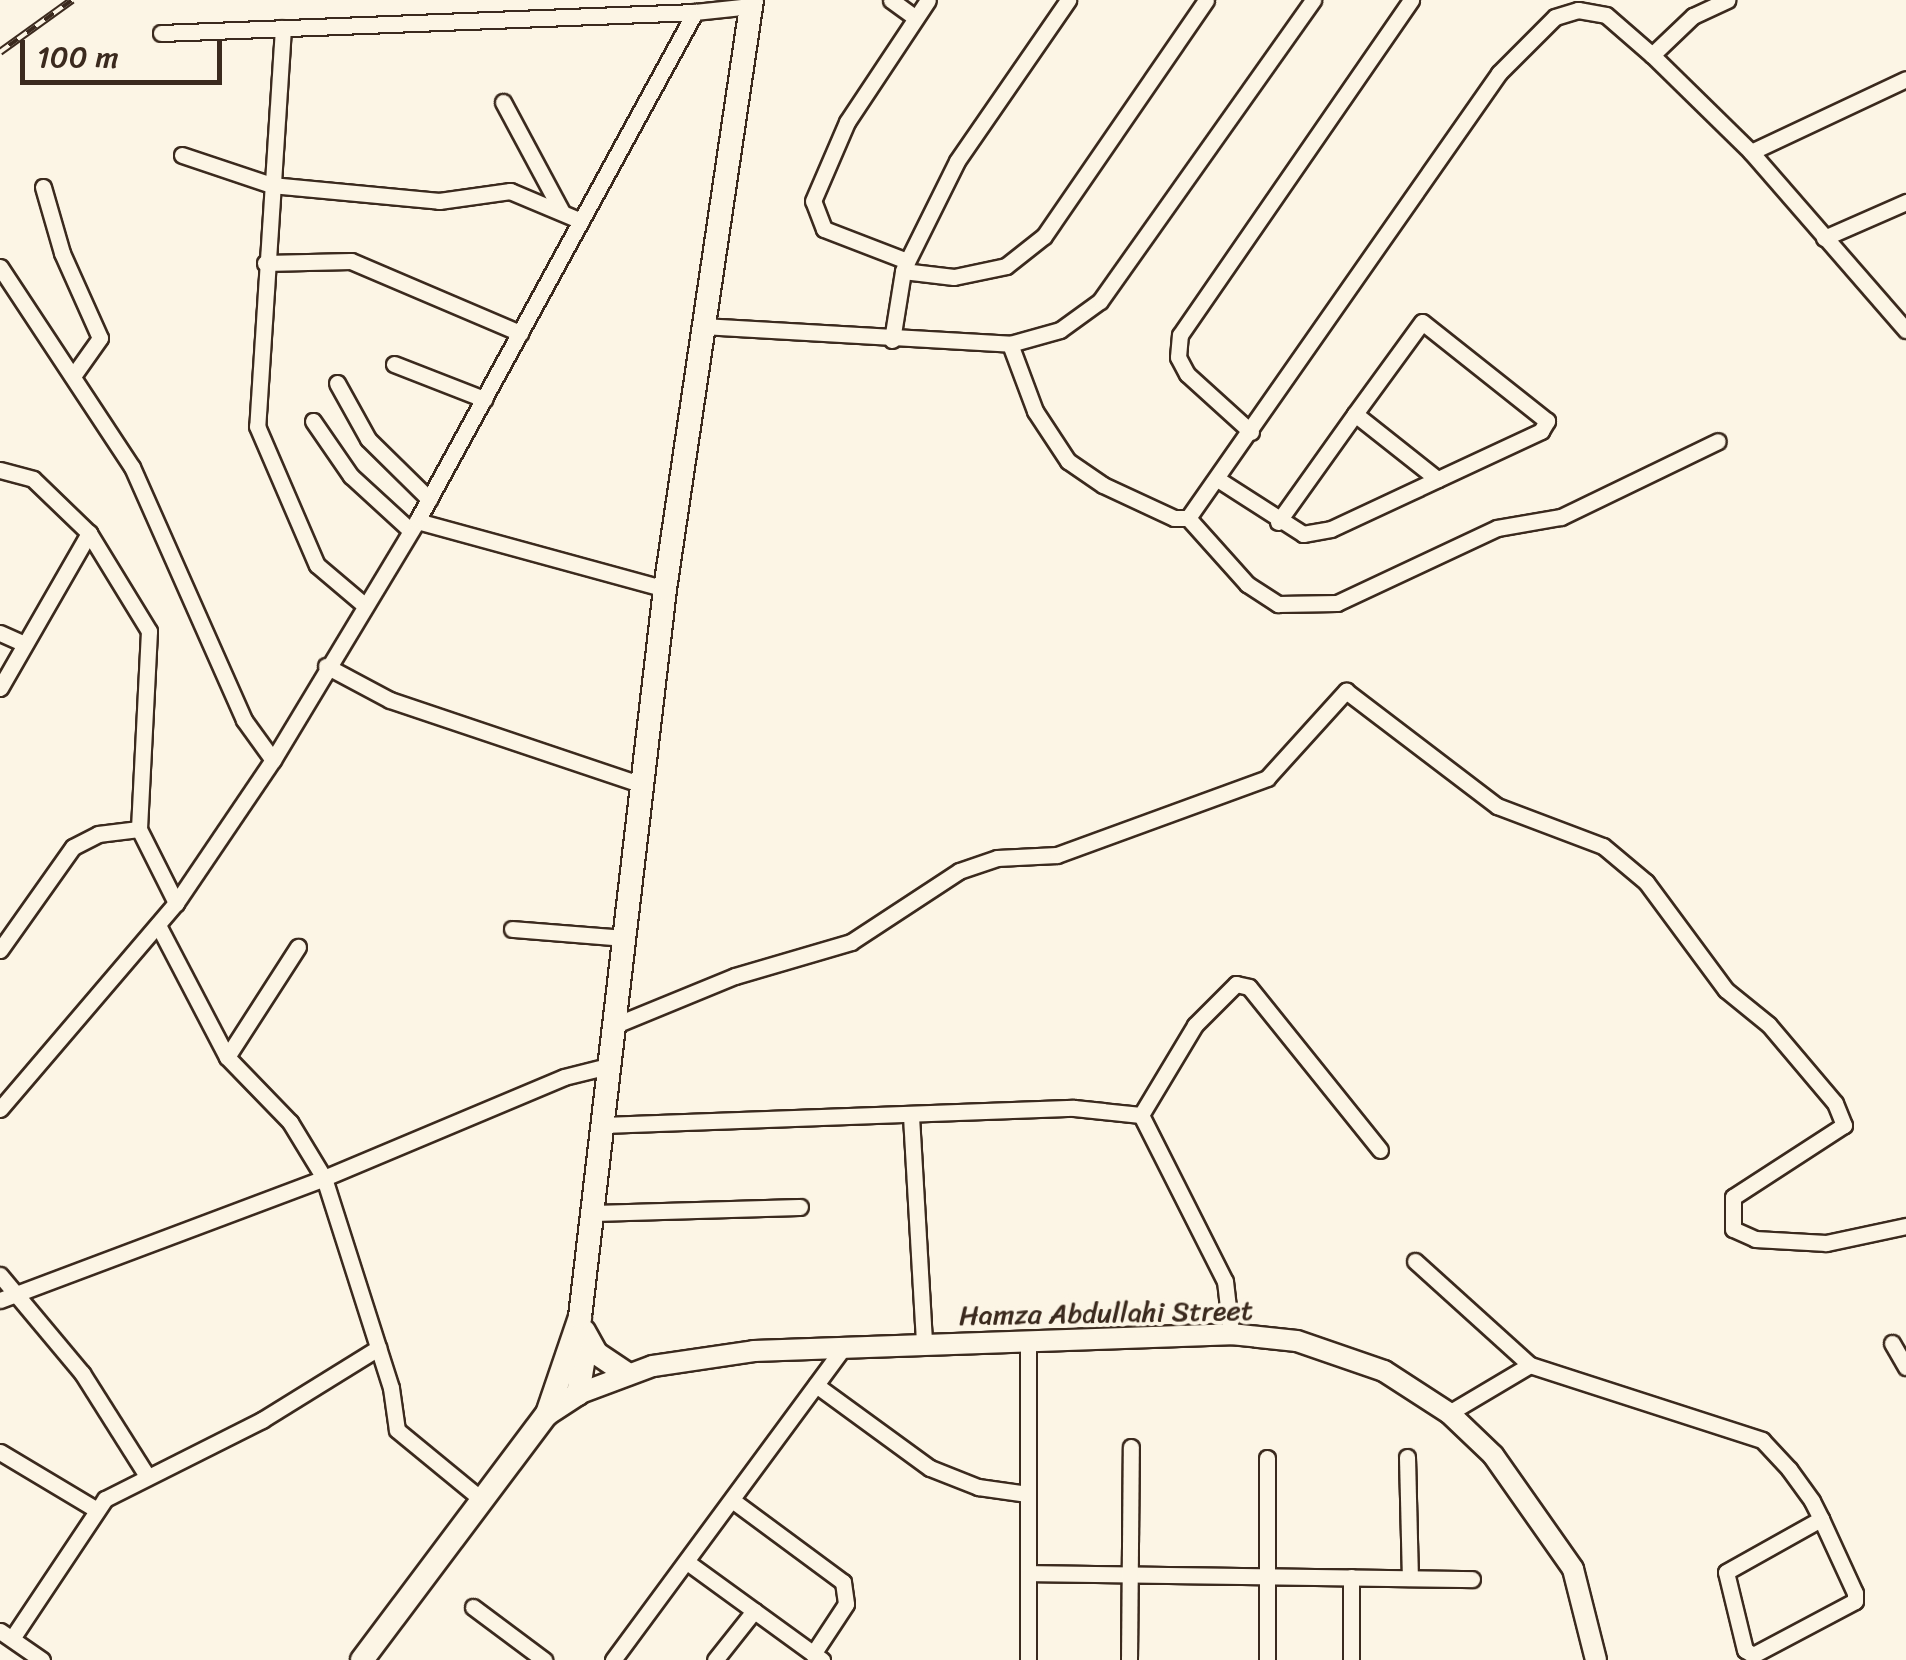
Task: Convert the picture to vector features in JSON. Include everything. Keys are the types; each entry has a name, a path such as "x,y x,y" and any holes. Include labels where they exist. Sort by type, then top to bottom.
{"main road":[{"path":"578,1394 608,1066 665,589 752,3"},
{"path":"362,1660 547,1414 584,1328"},
{"path":"584,1328 626,1373"},
{"path":"564,1372 578,1394"},
{"path":"547,1414 578,1394"}],"street":[{"path":"891,0 914,17"},
{"path":"928,0 847,122 813,201 824,229 905,266 954,277 1006,266 1044,236 1206,0"},
{"path":"892,340 905,266 957,160 1068,0"},
{"path":"702,326 1010,344 1060,330 1100,301 1313,0"},
{"path":"1252,432 1188,374 1178,357 1180,335 1411,0"},
{"path":"1652,55 1692,16 1728,0"},
{"path":"161,33 695,12 752,3"},
{"path":"1188,518 1219,480 1498,73 1555,18 1578,10 1606,15 1652,55 1751,152 1906,330"},
{"path":"0,1108 176,903 273,760 363,604 414,526 695,12"},
{"path":"283,28 266,263 259,437 317,564 363,604"},
{"path":"1751,152 1906,79"},
{"path":"502,102 561,210"},
{"path":"182,155 210,159 271,185 439,201 510,190 581,221"},
{"path":"43,187 62,253 100,338 73,376"},
{"path":"1824,238 1906,202"},
{"path":"266,263 351,260 520,333"},
{"path":"0,267 132,467 244,720 273,760"},
{"path":"1219,480 1278,522 1304,534 1330,529 1438,479 1542,430 1547,421 1422,322 1278,522"},
{"path":"1010,344 1035,410 1068,461 1103,485 1174,518 1188,518 1248,584 1278,604 1358,599 1497,528 1539,524 1578,510 1718,440"},
{"path":"394,364 484,398"},
{"path":"338,383 368,438 429,499"},
{"path":"1355,414 1438,479"},
{"path":"313,421 351,476 414,526 665,589"},
{"path":"0,470 33,479 88,533 149,631 139,829 176,903"},
{"path":"0,688 88,533"},
{"path":"0,633 25,644"},
{"path":"326,666 390,700 642,785"},
{"path":"614,1026 734,976 851,942 959,871 997,858 1057,855 1267,778 1346,691 1497,806 1603,846 1646,882 1726,990 1769,1025 1835,1103 1844,1125 1733,1197 1733,1230 1755,1239 1826,1243 1906,1226"},
{"path":"0,950 73,847 98,834 139,829"},
{"path":"158,925 227,1057 290,1122 324,1178 404,1442 481,1499"},
{"path":"512,929 624,938"},
{"path":"227,1057 298,947"},
{"path":"1141,1115 1195,1024 1236,984 1250,986 1380,1150"},
{"path":"0,1300 18,1290 324,1178 564,1077 608,1066"},
{"path":"604,1125 1074,1108 1141,1115"},
{"path":"1141,1115 1218,1266 1231,1334"},
{"path":"911,1116 924,1344"},
{"path":"593,1213 800,1207"},
{"path":"1415,1261 1530,1365 1762,1440 1821,1520 1855,1601 1753,1655 1746,1650 1726,1572 1821,1520"},
{"path":"0,1276 18,1290 52,1343 82,1373 146,1476"},
{"name":"Hamza Abdullahi Street","path":"578,1394 626,1373 754,1351 1231,1334 1328,1349 1384,1372 1449,1413 1535,1508 1573,1569 1596,1660"},
{"path":"1028,1340 1028,1660"},
{"path":"1892,1343 1906,1367"},
{"path":"42,1660 7,1634 98,1510 146,1476 262,1420 378,1348"},
{"path":"613,1660 843,1348"},
{"path":"1449,1413 1530,1365"},
{"path":"816,1384 930,1468 978,1487 1028,1494"},
{"path":"1129,1660 1131,1447"},
{"path":"0,1452 98,1510"},
{"path":"1408,1457 1410,1578"},
{"path":"1267,1458 1267,1660"},
{"path":"686,1562 817,1657 846,1604 843,1582 732,1500"},
{"path":"1029,1573 1472,1579"},
{"path":"1351,1577 1351,1660"},
{"path":"473,1608 544,1660"},
{"path":"715,1660 754,1612"}],"railway":[{"path":"0,52 72,0"}]}
